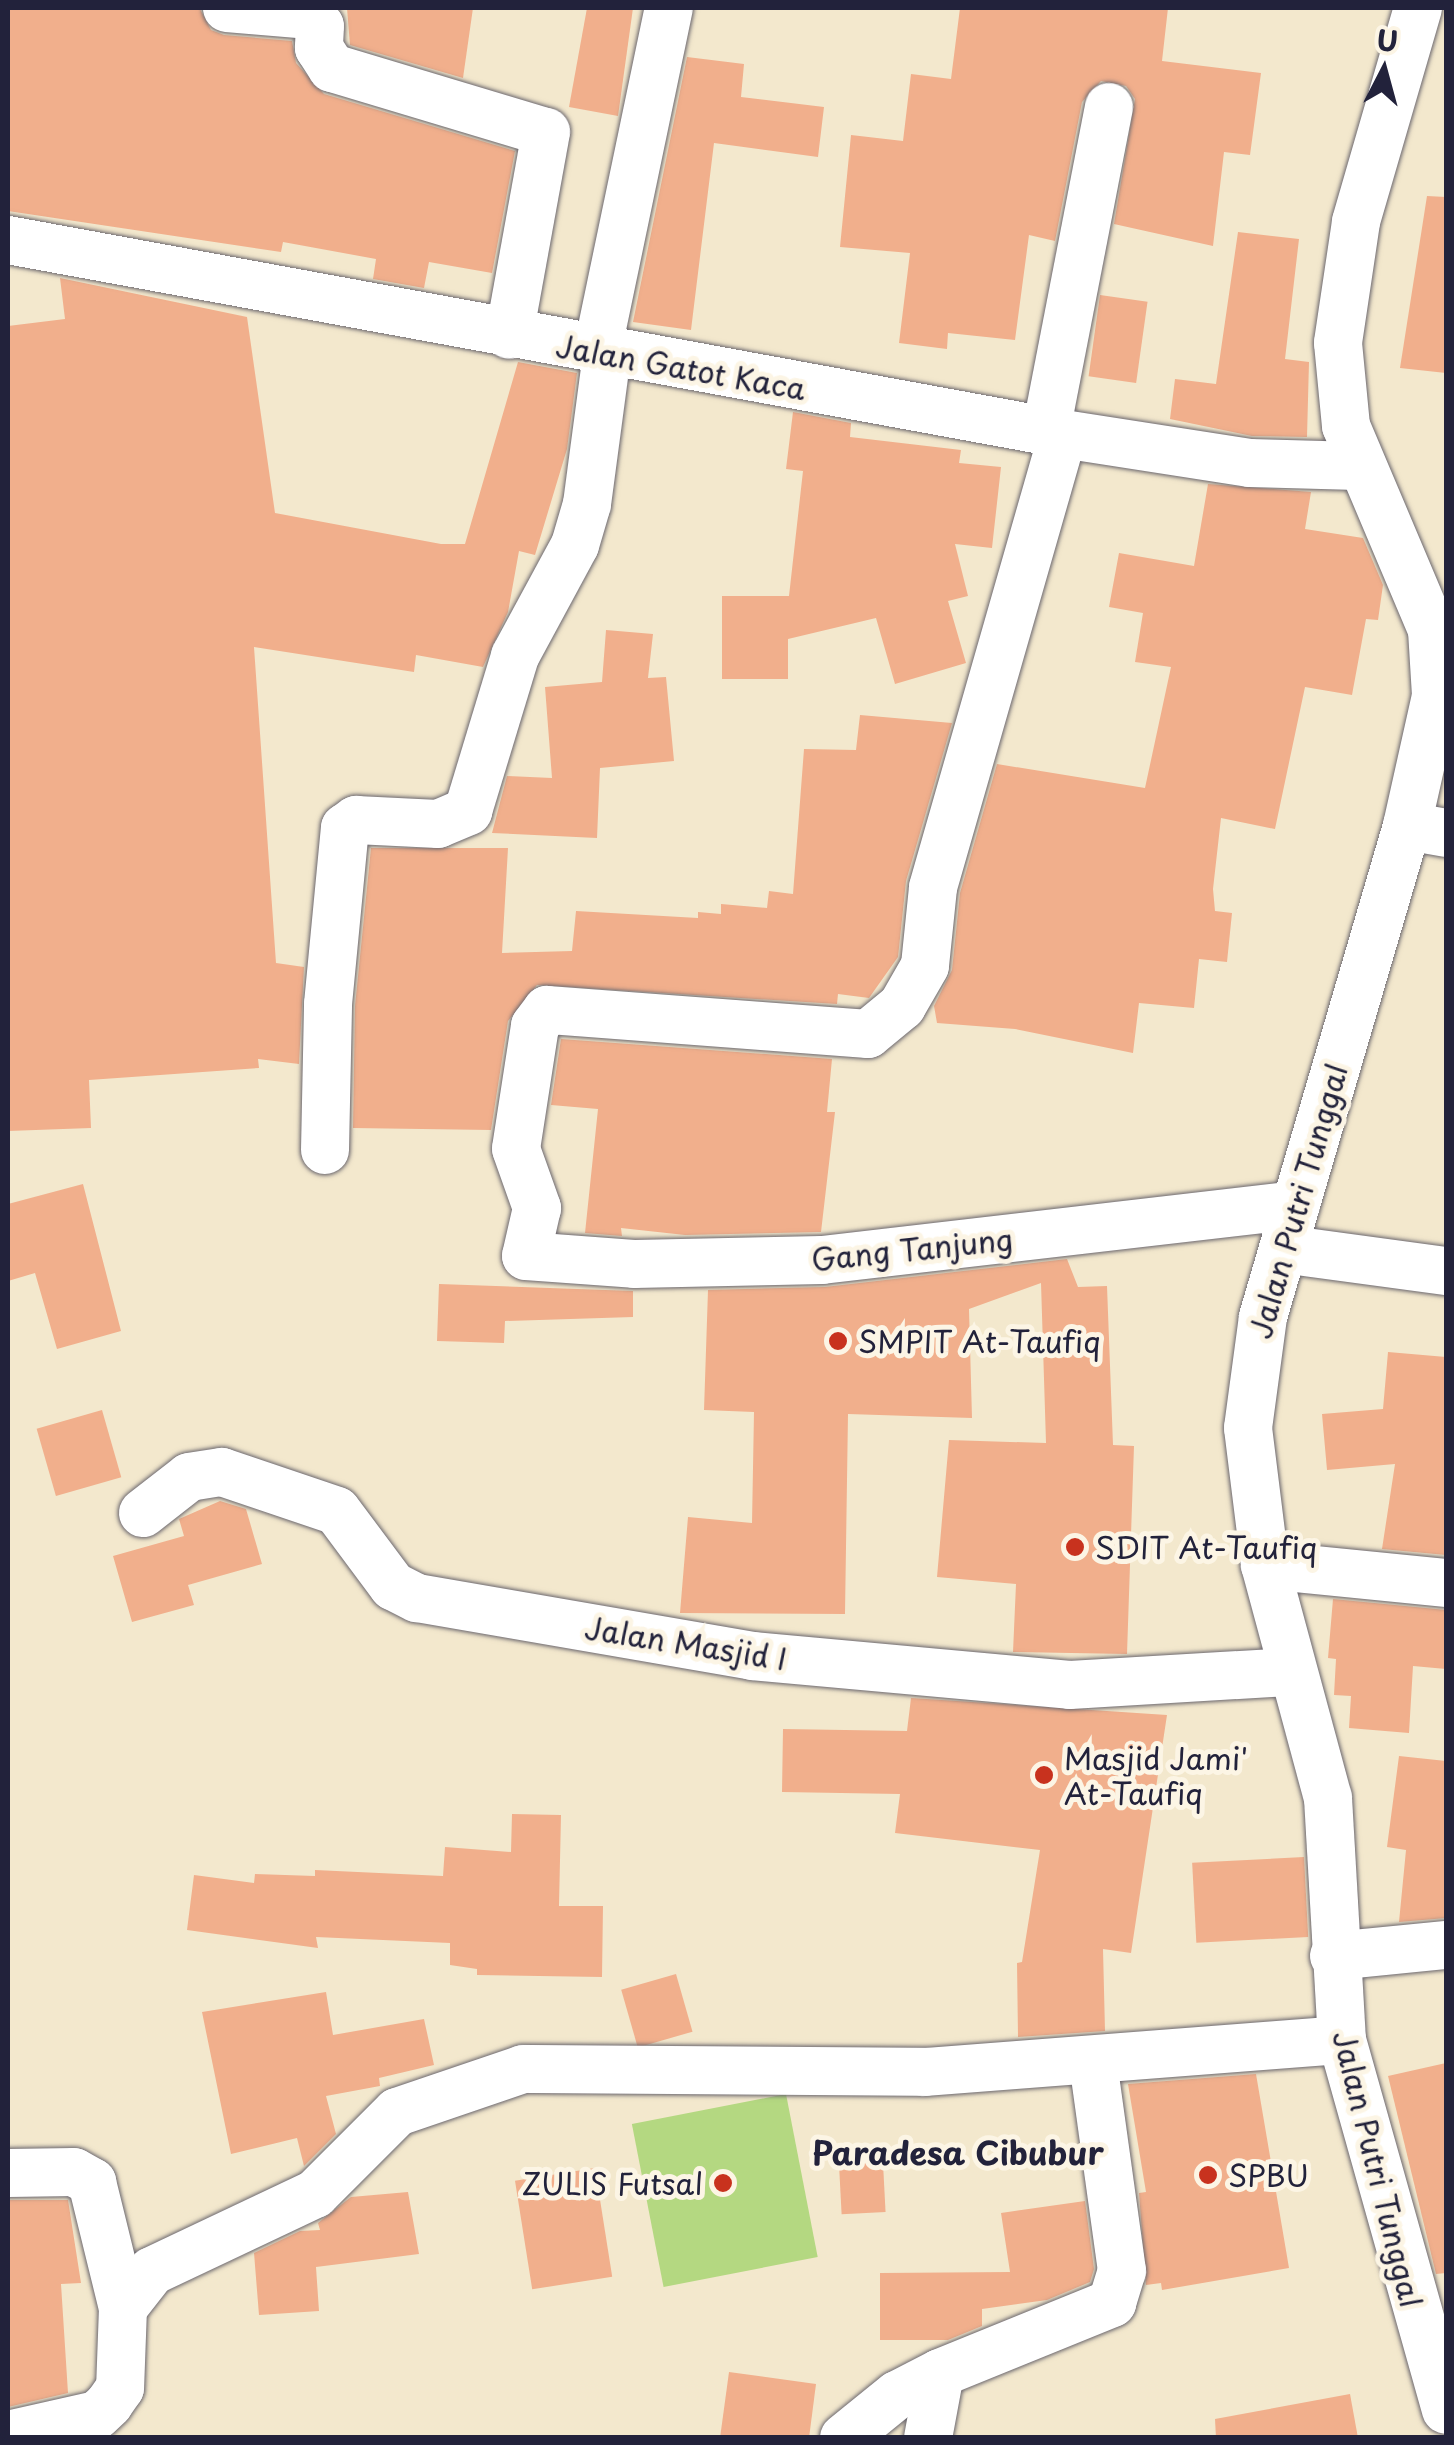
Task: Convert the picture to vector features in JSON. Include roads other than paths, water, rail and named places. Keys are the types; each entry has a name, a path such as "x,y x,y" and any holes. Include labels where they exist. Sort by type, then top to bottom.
{"street":[{"path":"227,8 308,16 320,26 319,48 332,68 546,132 509,335"},
{"path":"325,1150 328,1004 345,828 356,820 438,824 468,811 515,656 575,544 587,504 602,354 668,8"},
{"path":"1420,8 1446,11"},
{"name":"Jalan Putri Tunggal","path":"1420,8 1345,278 1340,390 1358,466 1432,630 1438,660 1429,734 1427,830 1290,1227 1259,1334 1248,1411 1265,1565 1328,1798 1334,1956 1342,2040 1446,2410"},
{"path":"1054,432 1109,107"},
{"name":"Jalan Gatot Kaca","path":"8,240 602,354 1054,432 1250,463 1358,466"},
{"name":"Gang Tanjung","path":"1054,432 933,888 925,966 902,1006 868,1034 547,1010 534,1026 516,1149 538,1208 526,1256 634,1264 822,1260 1290,1227 1446,1271"},
{"name":"Jalan Masjid I","path":"144,1513 189,1477 222,1472 338,1510 402,1593 752,1656 1070,1685 1292,1672"},
{"path":"1265,1565 1446,1583"},
{"path":"1334,1956 1446,1946"},
{"path":"123,2308 152,2271 314,2194 397,2112 495,2075 544,2065 860,2073 1093,2061 1342,2040"},
{"path":"844,2438 898,2394 1112,2304 1120,2288 1093,2061"},
{"path":"8,2173 74,2172 92,2182 123,2308 120,2388 109,2404 97,2415 8,2435"},
{"path":"928,2438 940,2374"}],"place":[{"name":"SMPIT At-Taufiq","path":"838,1341"},
{"name":"SDIT At-Taufiq","path":"1075,1547"},
{"name":"Masjid Jami' At-Taufiq","path":"1044,1775"},
{"name":"SPBU","path":"1208,2175"},
{"name":"ZULIS Futsal","path":"723,2183"}],"district":[{"name":"Paradesa Cibubur","path":"958,2152"}]}
